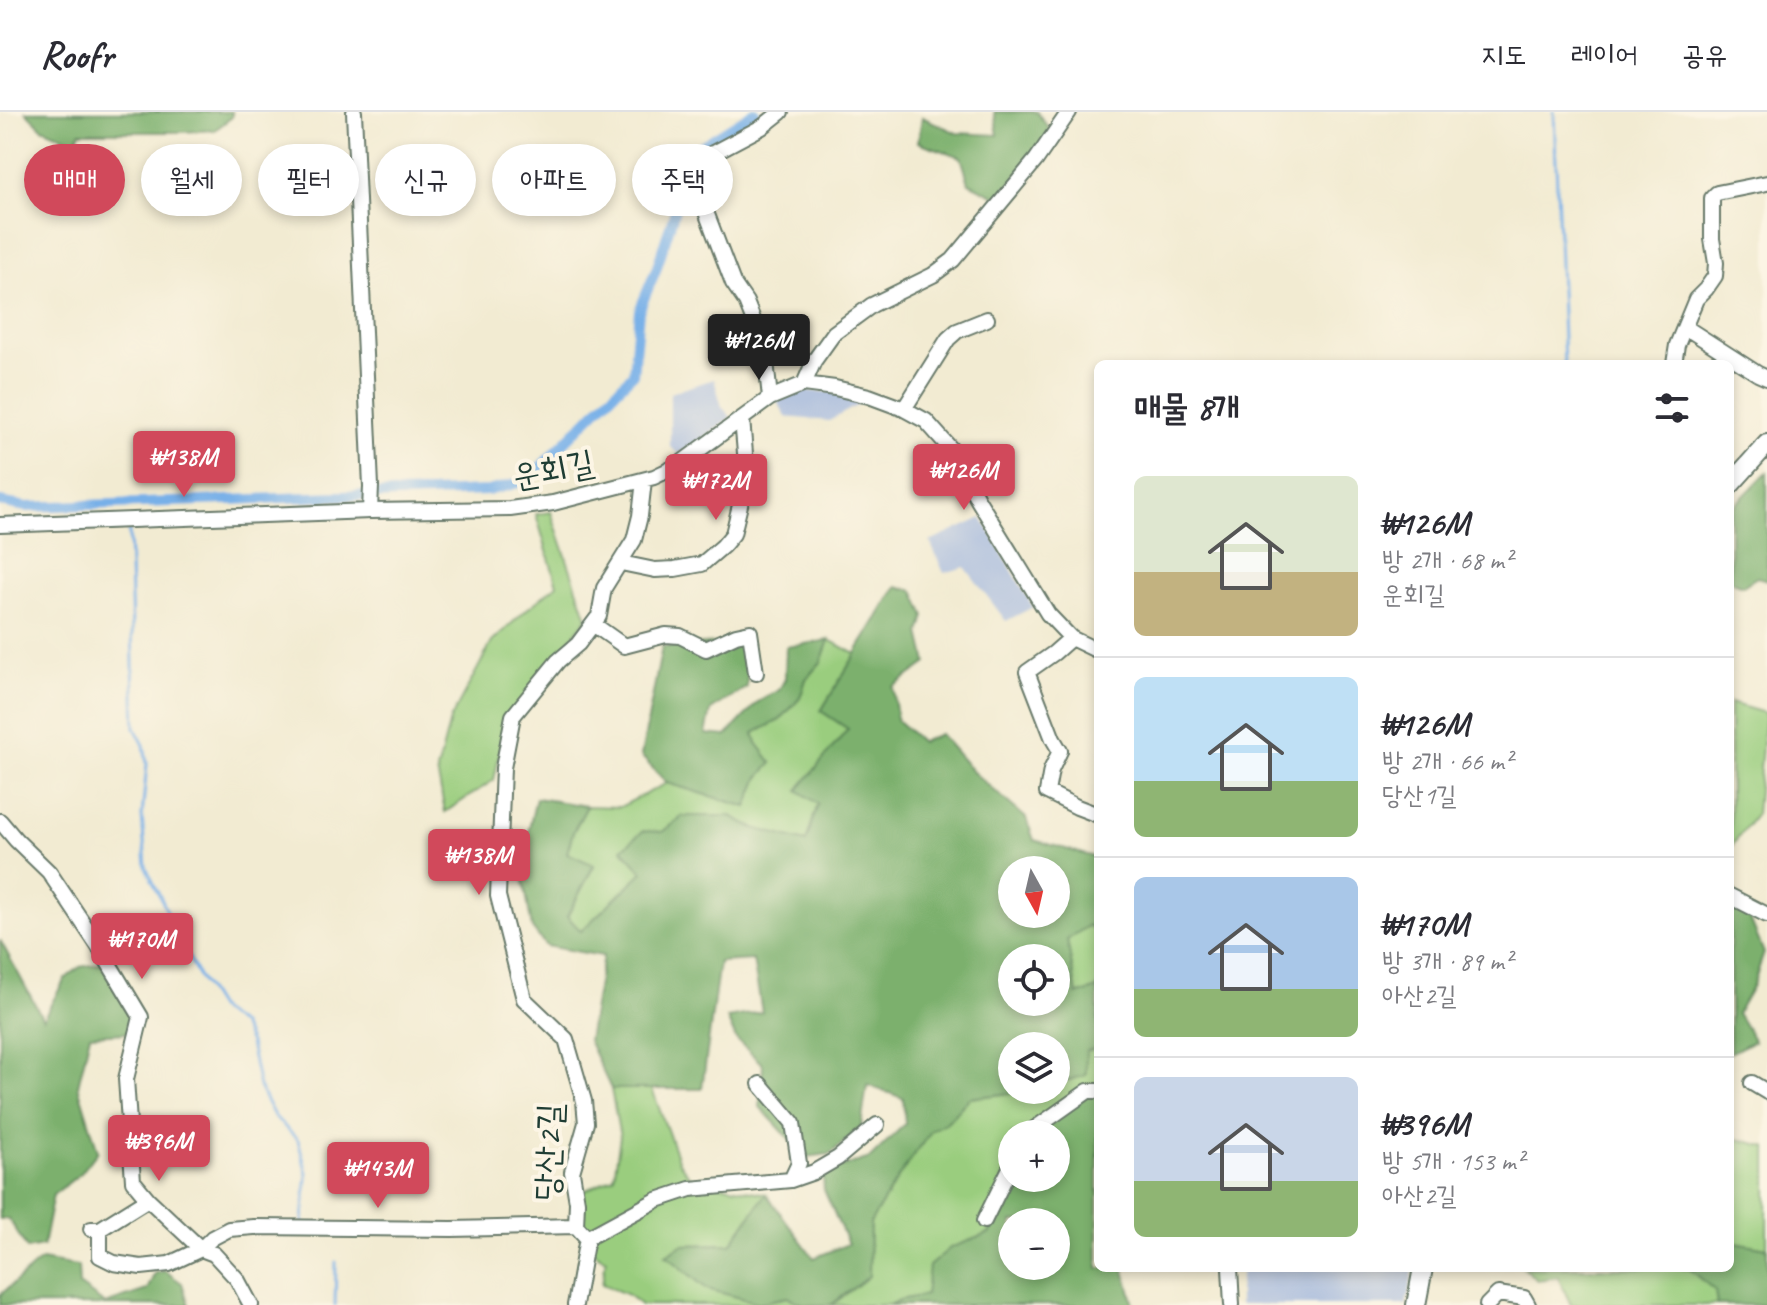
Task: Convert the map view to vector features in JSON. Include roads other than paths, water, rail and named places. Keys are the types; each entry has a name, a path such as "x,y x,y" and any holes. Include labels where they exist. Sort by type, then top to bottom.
{"main road":[{"path":"1734,481 1767,444"},
{"path":"1419,1303 1423,1272"}],"street":[{"path":"354,112 370,508"},
{"path":"770,398 766,361 769,335 754,322 746,302 733,283 703,204 699,180 702,165 713,153 762,127 781,112"},
{"path":"1069,112 1036,160 953,260 933,275 872,305 834,333 814,361 804,384 869,396 926,421 950,448 1048,614 1071,638 1094,649"},
{"path":"1675,360 1677,345 1696,299 1715,276 1712,198 1717,193 1767,183"},
{"path":"904,409 948,339 957,331 987,319"},
{"path":"1685,327 1767,378"},
{"name":"운회길","path":"0,525 370,508 510,509 553,503 644,480 677,466 770,398 804,384"},
{"path":"621,563 655,570 675,569 702,564 723,546 733,534 747,476 742,419"},
{"name":"당산2길","path":"644,480 634,540 604,588 599,616 513,716 503,768 498,896 524,999 566,1039 584,1101 586,1123 572,1172 581,1232 690,1189 791,1180 814,1172 838,1158 877,1125"},
{"path":"593,624 624,646 666,635 680,636 706,649 750,632 756,673"},
{"path":"1071,638 1027,672 1060,751 1051,770 1047,792 1094,813"},
{"path":"0,821 49,872 141,1017 126,1079 133,1181 201,1249 214,1254 237,1279 251,1305"},
{"path":"1734,898 1767,915"},
{"path":"1752,1083 1767,1092"},
{"path":"760,1084 793,1123 799,1163 791,1180"},
{"path":"1047,1120 1088,1091 1094,1091"},
{"path":"984,1221 998,1192"},
{"path":"148,1199 95,1229 100,1256 114,1263 141,1267 169,1264 201,1249 212,1238 229,1229 254,1227 581,1232 575,1305"},
{"path":"1230,1272 1232,1305"},
{"path":"1487,1305 1498,1294 1524,1298 1528,1305"}],"waterway":[{"path":"0,502 26,507 488,491 526,481 633,374 639,311 656,270 688,169 701,146 755,112"},
{"path":"1554,112 1564,360"},
{"path":"129,531 135,728 144,745 147,764 142,816 146,867 197,974 220,1011 241,1025 250,1043 259,1087 274,1116 298,1140 307,1173 304,1222"},
{"path":"335,1305 336,1262"}]}
